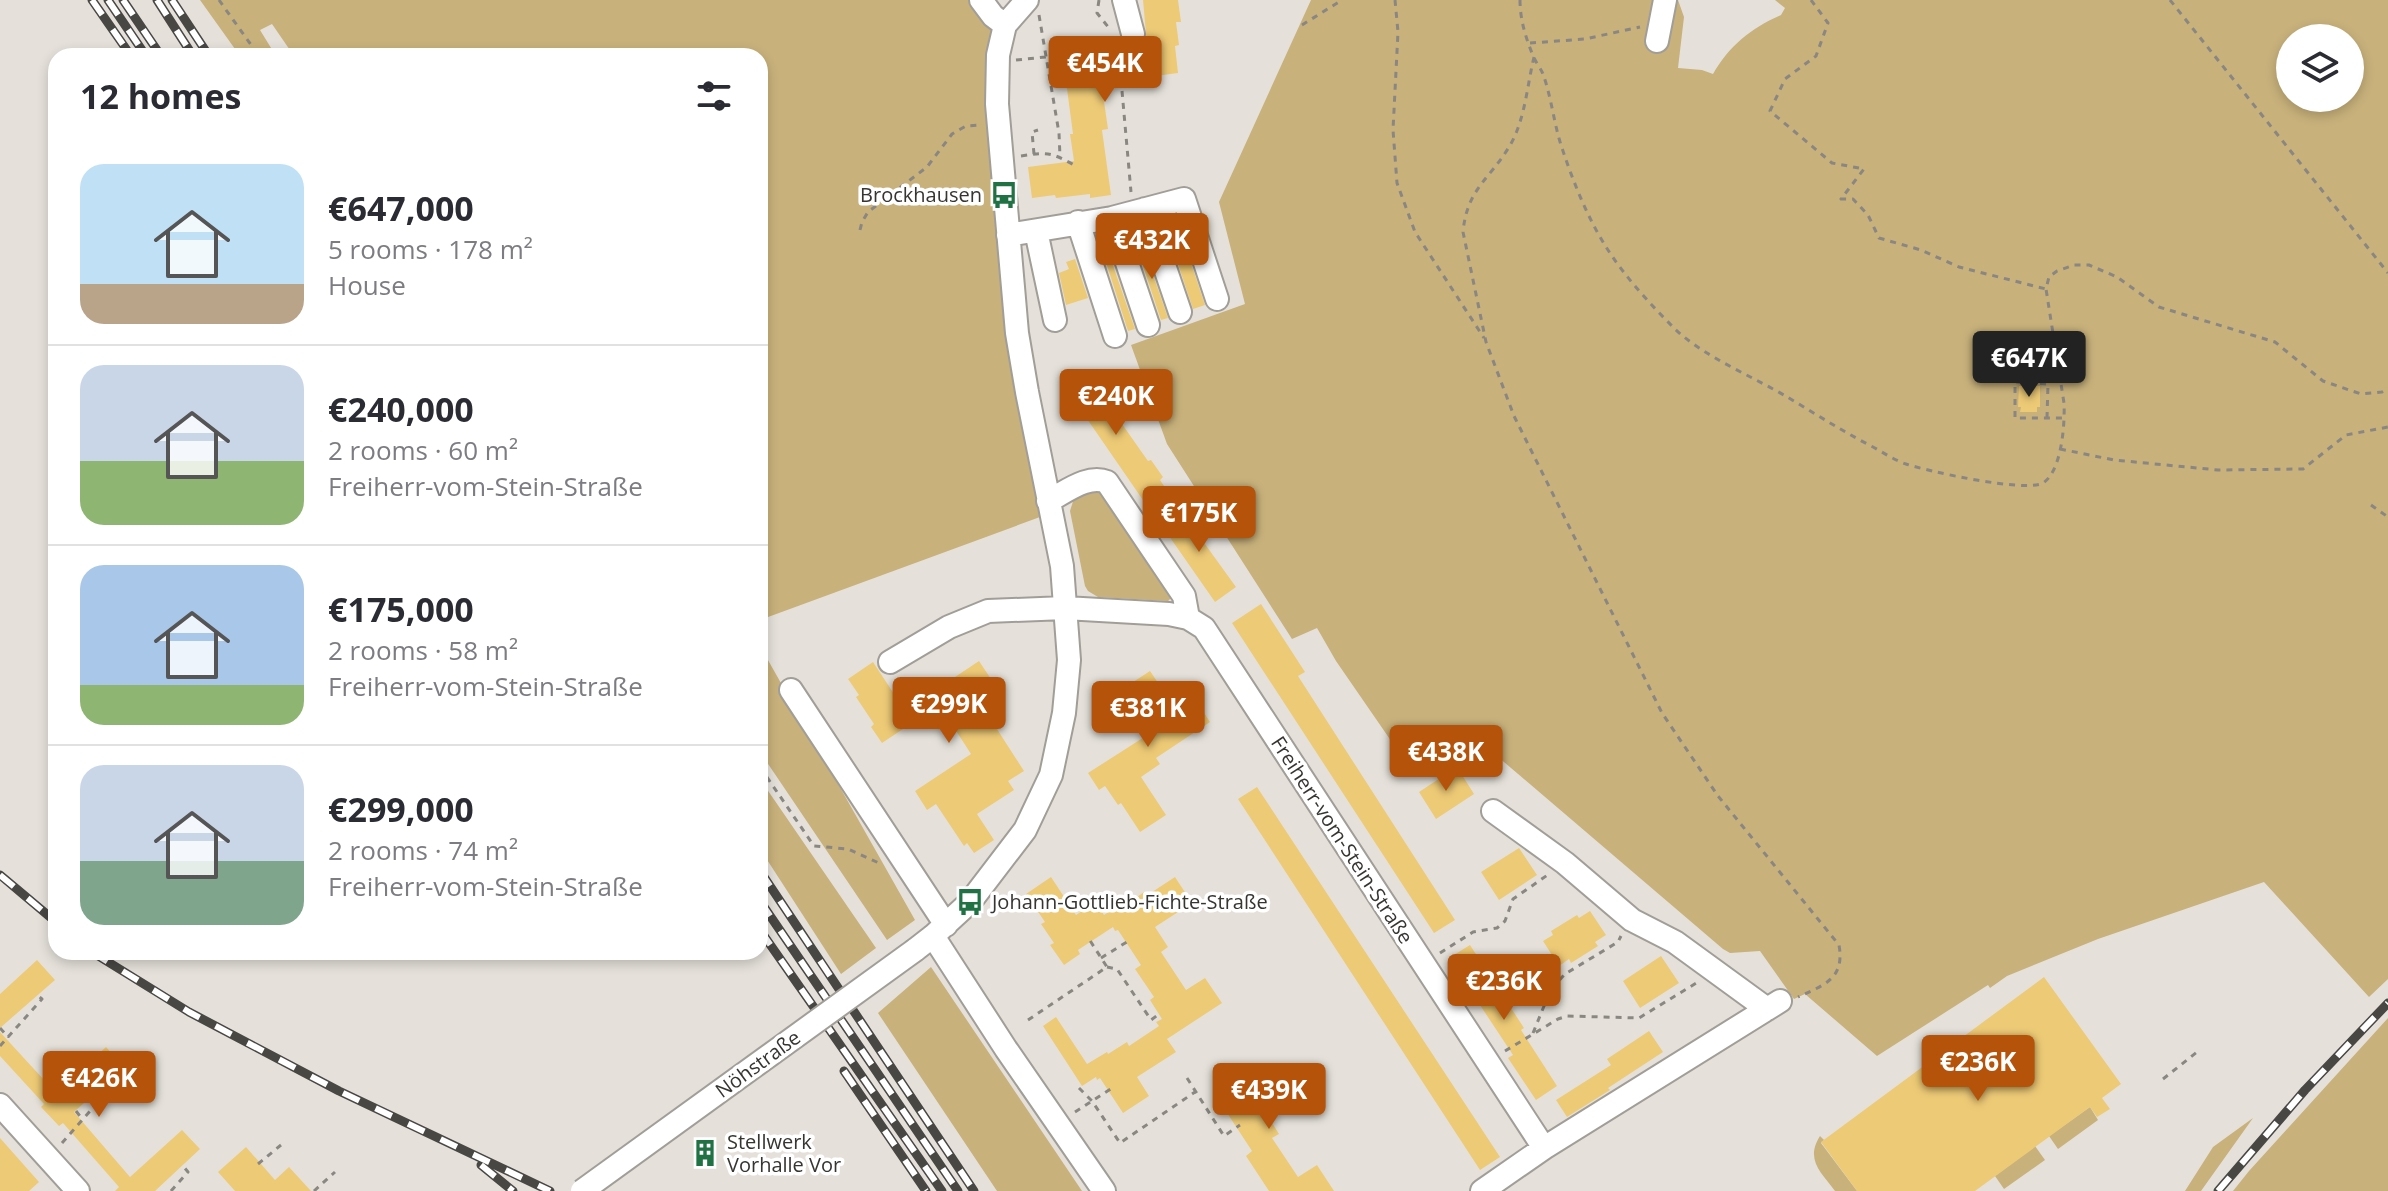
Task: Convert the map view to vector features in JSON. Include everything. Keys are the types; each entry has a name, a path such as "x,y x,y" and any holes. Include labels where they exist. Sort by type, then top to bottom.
{"street":[{"path":"981,0 993,16 1005,25"},
{"path":"1124,0 1133,34"},
{"path":"1658,32 1665,0"},
{"path":"940,930 978,893 1025,830 1051,775 1064,713 1069,660 1062,566 1020,348 997,104 998,55 1005,25 1033,6"},
{"path":"1008,235 1130,213 1184,199 1217,299"},
{"path":"1130,213 1180,312"},
{"path":"1130,213 1148,325"},
{"path":"1078,222 1115,336"},
{"path":"1036,231 1055,320"},
{"name":"Freiherr-vom-Stein-Straße","path":"1048,501 1087,481 1098,478 1107,482 1184,596 1188,618 1204,628 1544,1148"},
{"path":"890,662 949,627 988,611 1065,608 1169,614 1188,618"},
{"path":"791,690 940,930 1006,1049 1104,1191"},
{"path":"1482,1191 1544,1148 1773,1005 1715,972 1675,942 1632,920 1565,863 1493,811"},
{"name":"Nöhstraße","path":"582,1191 940,930"},
{"path":"0,1105 78,1191"}],"path":[{"path":"219,0 253,48"},
{"path":"1023,59 1046,57 1092,40 1114,43 1108,25 1097,13 1099,0"},
{"path":"1302,25 1342,0"},
{"path":"1395,0 1398,32 1393,130 1397,183 1415,232 1486,342"},
{"path":"1520,0 1520,20 1543,73 1562,150 1608,250 1645,296 1678,332 1713,356 1832,426 1904,463 1949,476 2005,483 2038,485 2045,482 2060,449 2064,418 2046,289 2049,277 2074,265 2089,265 2117,277 2159,307 2275,342 2323,381 2361,394 2382,392 2388,388"},
{"path":"1811,0 1828,23 1816,56 1785,79 1770,111 1832,163 1864,169 1841,199 1853,199 1868,215 1879,238 1921,250 1959,267 2046,289"},
{"path":"2170,0 2388,273"},
{"path":"1033,6 1046,57 1060,157"},
{"path":"1530,43 1658,32"},
{"path":"1534,57 1519,123 1509,147 1473,194 1464,217 1463,232 1486,342 1514,416 1662,713 1718,796 1839,945 1840,968 1836,975 1821,987 1773,1005"},
{"path":"1122,91 1130,213"},
{"path":"860,230 868,212 927,167 952,134 966,126 983,124"},
{"path":"1034,154 1032,132 1038,130"},
{"path":"1017,156 1042,152 1074,165"},
{"path":"2047,418 2048,384 2015,382 2015,418 2047,418 2064,418"},
{"path":"2060,449 2114,460 2218,470 2303,469 2346,435 2388,427"},
{"path":"2371,505 2388,517"},
{"path":"768,779 814,846 848,849 878,862"},
{"path":"1423,963 1473,932 1497,928 1505,921 1513,899 1565,863"},
{"path":"1533,1034 1551,989 1565,974 1618,942 1632,920"},
{"path":"1089,939 1107,967 1117,969 1151,1020 1159,1014"},
{"path":"1101,958 1130,940"},
{"path":"1028,1020 1107,967"},
{"path":"1487,1062 1567,1016 1639,1018 1715,972"},
{"path":"0,1046 42,999 37,995"},
{"path":"0,1028 8,1037"},
{"path":"2163,1079 2197,1052"},
{"path":"1187,1078 1224,1136 1240,1125"},
{"path":"49,1159 111,1087 107,1083"},
{"path":"1079,1088 1092,1101 1120,1143 1195,1092"},
{"path":"1058,1122 1112,1088"},
{"path":"76,1111 83,1120"},
{"path":"258,1164 281,1145"},
{"path":"171,1191 188,1172 183,1166"},
{"path":"314,1191 335,1172"}],"shaded area":[{"path":"200,0 981,0 993,16 997,104 1051,513 768,617 768,48 288,48 272,24 260,30 271,48 234,48"},
{"path":"1311,0 1678,0 1684,17 1678,68 1713,74 1742,39 1781,15 1785,8 1775,0 2388,0 2388,979 2369,997 2264,882 2098,939 2007,976 1877,1056 1805,994 1794,999 1760,951 1730,953 1723,949 1463,727 1407,764 1317,628 1292,639 1167,444 1131,345 1245,304 1219,202"},
{"path":"1103,489 1173,596 1168,601 1098,597 1085,586 1070,511 1075,495"},
{"path":"768,660 915,920 887,940 768,764"},
{"path":"768,791 876,948 841,974 768,861"},
{"path":"931,967 1082,1191 997,1191 878,1013"},
{"path":"2388,1018 2388,1191 2233,1191 2249,1171"},
{"path":"2090,1107 2098,1120 2058,1149 2049,1136"},
{"path":"2253,1118 2201,1191 2185,1191 2213,1147"},
{"path":"1820,1136 1824,1140 1821,1143 1857,1191 1835,1191 1820,1172 1814,1152"},
{"path":"2035,1146 2045,1160 2004,1189 1995,1176"}],"building":[{"path":"1143,0 1178,0 1181,22 1176,22 1179,45 1175,46 1178,73 1125,80 1125,85 1102,88 1108,129 1102,130 1111,195 1032,198 1028,167 1074,161 1066,81 1062,82 1059,63 1121,54 1120,49 1147,45"},
{"path":"1179,227 1205,305 1193,309 1167,231"},
{"path":"1141,240 1168,318 1161,320 1135,242"},
{"path":"1108,251 1135,329 1128,331 1103,253"},
{"path":"1075,259 1088,298 1066,305 1059,273 1069,269 1066,262"},
{"path":"1084,370 1148,461 1151,460 1163,477 1160,480 1166,489 1145,503 1063,384"},
{"path":"2019,386 2040,386 2040,407 2037,407 2037,412 2020,412"},
{"path":"1190,507 1204,528 1197,533 1236,587 1215,602 1162,526"},
{"path":"1261,604 1305,672 1298,676 1455,920 1434,933 1232,623"},
{"path":"979,661 995,685 977,698 1024,771 1008,781 1014,790 977,814 994,840 974,853 967,843 964,846 936,804 927,810 915,791 971,754 942,709 939,711 936,707 882,743 848,679 873,662 896,697 919,682 928,695"},
{"path":"1150,671 1175,708 1193,696 1210,722 1156,758 1160,764 1141,777 1166,815 1140,832 1121,803 1118,805 1105,786 1099,790 1088,773 1149,734 1138,718 1142,716 1124,688"},
{"path":"1457,767 1474,794 1436,819 1419,792"},
{"path":"1257,787 1500,1157 1480,1170 1238,799"},
{"path":"1519,848 1537,875 1499,900 1481,872"},
{"path":"1051,877 1076,915 1096,902 1104,915 1144,892 1146,896 1175,877 1192,903 1155,927 1168,947 1161,952 1186,990 1205,978 1222,1003 1167,1039 1176,1052 1137,1077 1149,1096 1123,1113 1100,1078 1097,1080 1096,1077 1082,1086 1043,1026 1056,1017 1087,1064 1127,1042 1129,1046 1159,1026 1156,1022 1162,1019 1150,1000 1154,997 1135,969 1141,965 1113,927 1078,950 1080,954 1064,965 1050,945 1054,943 1041,924 1045,922 1026,894"},
{"path":"1590,911 1606,935 1595,942 1598,946 1571,963 1569,959 1559,966 1543,941 1553,935 1551,931"},
{"path":"1470,945 1557,1086 1536,1100 1508,1058 1513,1055 1449,958"},
{"path":"1661,956 1679,983 1640,1008 1623,981"},
{"path":"37,960 55,980 0,1028 0,994"},
{"path":"2044,977 2121,1084 2102,1098 2110,1109 2097,1117 2090,1107 1975,1191 1857,1191 1821,1142"},
{"path":"1649,1031 1663,1052 1567,1117 1556,1100 1611,1065 1607,1059"},
{"path":"0,1032 56,1093 106,1047 124,1067 74,1112 130,1177 182,1130 200,1149 155,1191 115,1191 119,1187 63,1123 59,1126 41,1107 44,1104 0,1056"},
{"path":"1287,1064 1305,1090 1267,1115 1279,1134 1272,1138 1298,1177 1317,1165 1334,1191 1269,1191 1246,1156 1252,1151 1216,1096 1232,1085 1237,1092 1257,1079 1259,1083"},
{"path":"0,1138 39,1182 29,1191 0,1191"},
{"path":"246,1147 275,1180 289,1167 311,1191 235,1191 218,1172"}],"railway":[{"path":"92,0 125,48"},
{"path":"108,0 141,48"},
{"path":"123,0 156,48"},
{"path":"157,0 188,48"},
{"path":"172,0 204,48"},
{"path":"0,875 48,915"},
{"path":"768,883 974,1191"},
{"path":"768,913 958,1191"},
{"path":"768,941 942,1191"},
{"path":"105,960 189,1012 339,1091 550,1191"},
{"path":"2218,1191 2305,1090 2388,1003"},
{"path":"844,1071 926,1191"},
{"path":"481,1165 513,1191"}],"place":[{"name":"Brockhausen","path":"1004,195"},
{"name":"Johann-Gottlieb-Fichte-Straße","path":"970,902"},
{"name":"Stellwerk Vorhalle Vor","path":"705,1153"}]}
